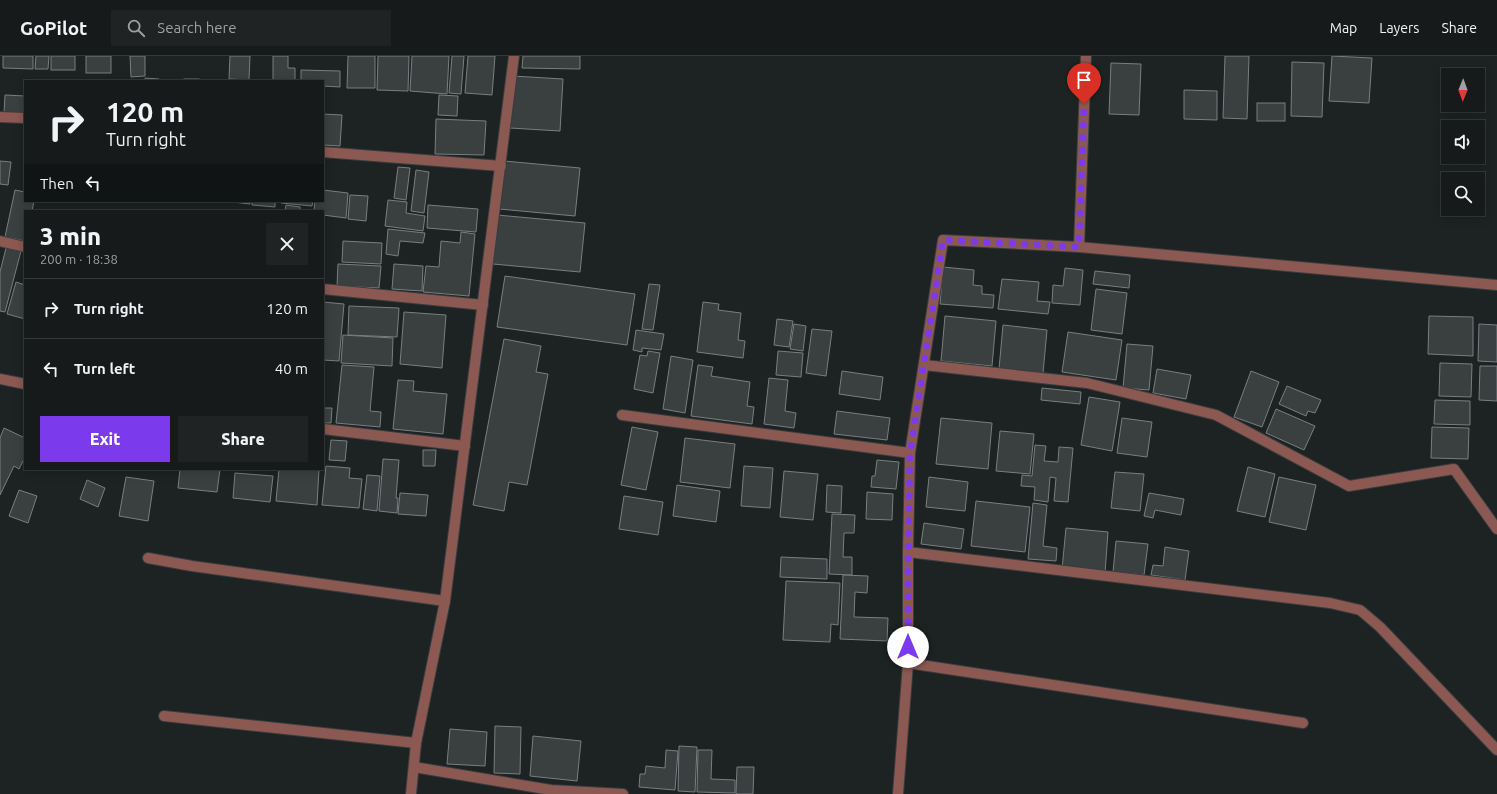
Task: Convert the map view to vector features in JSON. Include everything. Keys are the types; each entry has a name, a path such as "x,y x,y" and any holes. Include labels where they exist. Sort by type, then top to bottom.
{"street":[{"path":"411,794 416,743 445,601 514,56"},
{"path":"1079,247 1086,56"},
{"path":"0,117 24,118"},
{"path":"324,152 501,166"},
{"path":"898,794 908,663 910,454 943,240 1079,247 1497,286"},
{"path":"0,241 24,246"},
{"path":"324,289 483,305"},
{"path":"924,365 1087,383 1216,415 1349,486 1454,469 1497,529"},
{"path":"0,378 24,384"},
{"path":"622,415 910,454"},
{"path":"324,429 465,446"},
{"path":"908,552 1322,602 1360,610 1380,627 1497,750"},
{"path":"148,558 192,566 445,601"},
{"path":"908,663 1303,723"},
{"path":"164,716 416,743"},
{"path":"414,767 551,790 623,794"}],"building":[{"path":"3,56 33,56 33,69 3,68"},
{"path":"36,56 49,56 48,69 35,69"},
{"path":"51,56 75,56 75,70 51,70"},
{"path":"86,56 111,56 111,73 86,73"},
{"path":"130,56 145,56 145,76 131,77"},
{"path":"230,56 250,56 249,80 229,79"},
{"path":"273,56 288,56 288,68 295,68 295,80 273,80"},
{"path":"348,56 375,56 375,88 347,88"},
{"path":"378,56 409,56 408,91 377,90"},
{"path":"412,56 449,56 447,94 410,91"},
{"path":"452,56 464,56 461,94 449,93"},
{"path":"468,56 495,56 492,95 465,93"},
{"path":"523,56 580,56 580,69 522,68"},
{"path":"1225,56 1249,56 1247,119 1223,118"},
{"path":"1332,56 1372,58 1369,103 1329,101"},
{"path":"1292,62 1324,63 1322,117 1291,116"},
{"path":"1111,63 1141,64 1139,115 1109,114"},
{"path":"301,70 340,71 340,87 324,86 324,80 301,80"},
{"path":"513,76 563,79 560,131 510,128"},
{"path":"145,78 159,79 159,80 145,80"},
{"path":"184,79 199,79 199,80"},
{"path":"1184,90 1217,91 1217,120 1184,119"},
{"path":"5,95 24,96 24,114 4,114"},
{"path":"439,95 458,96 457,116 438,115"},
{"path":"1257,103 1285,103 1285,121 1257,121"},
{"path":"324,114 342,115 340,146 324,145"},
{"path":"436,119 486,121 484,155 435,154"},
{"path":"0,161 11,162 8,185 0,184"},
{"path":"504,161 580,168 575,216 499,209"},
{"path":"398,167 410,168 406,200 394,198"},
{"path":"416,170 429,172 424,213 411,211"},
{"path":"15,190 24,192 24,202 34,202 32,210 24,210 24,241 5,237"},
{"path":"324,190 348,193 346,218 324,215 324,210 314,210 315,202 324,202"},
{"path":"350,195 368,196 366,221 348,219"},
{"path":"388,200 407,202 406,213 425,216 423,231 385,226"},
{"path":"233,202 250,202 250,204"},
{"path":"252,202 275,202 275,207 252,205"},
{"path":"281,202 313,202 312,206"},
{"path":"286,205 300,207 300,210 285,210"},
{"path":"428,205 478,209 476,232 427,228"},
{"path":"497,215 585,223 580,272 493,264"},
{"path":"388,229 425,233 423,243 400,241 398,256 386,254"},
{"path":"461,232 475,234 469,296 423,292 426,266 439,267 441,241 460,243"},
{"path":"343,241 382,243 381,264 342,262"},
{"path":"6,248 21,251 5,312 0,311 0,272"},
{"path":"338,264 381,266 379,288 337,286"},
{"path":"394,264 423,266 422,291 392,289"},
{"path":"943,267 974,270 973,285 982,286 982,294 994,295 993,308 940,304"},
{"path":"1065,268 1083,270 1080,305 1052,303 1053,285 1063,286"},
{"path":"1095,271 1130,275 1129,288 1093,284"},
{"path":"505,276 635,294 627,345 497,327"},
{"path":"1002,279 1039,282 1037,301 1050,302 1048,314 998,309"},
{"path":"16,282 24,285 24,319 7,314"},
{"path":"649,284 660,285 653,330 642,329"},
{"path":"1096,289 1127,293 1122,334 1091,330"},
{"path":"324,302 344,304 339,361 324,360"},
{"path":"703,302 719,304 718,310 741,313 738,340 745,341 743,358 697,352"},
{"path":"349,306 399,308 397,337 348,335"},
{"path":"404,312 446,315 442,368 400,364"},
{"path":"945,316 996,321 992,366 941,361"},
{"path":"1429,316 1473,317 1473,356 1428,354"},
{"path":"777,319 793,321 789,347 774,345"},
{"path":"794,324 806,326 803,351 790,349"},
{"path":"1479,324 1497,325 1497,362 1478,361"},
{"path":"1003,325 1047,330 1043,373 999,369"},
{"path":"812,329 832,331 826,376 806,373"},
{"path":"636,330 664,334 661,350 642,348 642,352 633,350"},
{"path":"1068,332 1122,340 1116,380 1062,372"},
{"path":"343,335 393,338 392,366 341,363"},
{"path":"504,339 541,346 536,372 548,374 527,485 509,482 504,511 473,505"},
{"path":"1127,344 1153,346 1149,390 1123,388"},
{"path":"648,351 660,353 653,393 634,389 640,355 647,356"},
{"path":"778,351 803,353 801,377 776,375"},
{"path":"671,356 693,360 685,413 663,409"},
{"path":"1440,363 1472,364 1471,397 1439,396"},
{"path":"342,365 374,367 370,411 381,412 380,427 336,423"},
{"path":"698,365 713,367 711,376 750,382 747,406 754,407 752,424 691,416"},
{"path":"1480,366 1497,366 1497,401 1479,400"},
{"path":"1157,369 1191,375 1186,399 1153,393"},
{"path":"842,371 883,377 880,400 839,394"},
{"path":"1251,371 1279,382 1262,427 1234,417"},
{"path":"769,378 788,380 785,411 796,413 794,428 764,424"},
{"path":"398,380 414,381 413,391 447,394 443,434 393,429"},
{"path":"1287,386 1321,400 1315,413 1308,411 1306,416 1279,404"},
{"path":"1042,388 1081,392 1080,404 1041,400"},
{"path":"1089,397 1120,402 1112,451 1081,445"},
{"path":"1435,400 1470,401 1470,425 1434,424"},
{"path":"324,408 332,408 331,423 324,423"},
{"path":"1276,409 1315,426 1304,450 1266,433"},
{"path":"837,411 890,418 887,440 834,434"},
{"path":"941,418 992,423 988,469 936,464"},
{"path":"1122,418 1152,422 1147,457 1117,453"},
{"path":"632,427 658,432 646,490 621,485"},
{"path":"1432,427 1469,428 1468,459 1431,458"},
{"path":"4,428 24,438 24,459 19,469 14,466 0,495 0,438"},
{"path":"1000,431 1034,434 1030,474 996,471"},
{"path":"685,438 735,444 730,488 680,482"},
{"path":"331,440 347,441 345,461 329,460"},
{"path":"1035,445 1046,446 1044,461 1058,462 1059,447 1073,448 1068,502 1054,501 1056,478 1050,477 1048,502 1034,500 1035,487 1021,486 1022,475 1032,476"},
{"path":"423,450 436,450 435,466 423,466"},
{"path":"383,459 399,460 396,498 398,498 397,513 379,511"},
{"path":"877,460 899,462 896,489 871,487 872,476 875,476"},
{"path":"326,466 350,468 349,478 362,479 359,508 322,505"},
{"path":"744,466 773,468 770,508 741,506"},
{"path":"1248,467 1275,474 1265,517 1237,511"},
{"path":"180,470 220,470 217,492 178,488"},
{"path":"279,470 319,470 317,505 276,501"},
{"path":"784,471 818,474 813,520 780,517"},
{"path":"1115,472 1144,474 1140,511 1111,508"},
{"path":"235,473 273,476 270,502 233,498"},
{"path":"367,475 380,476 377,511 363,509"},
{"path":"126,477 154,481 148,521 119,516"},
{"path":"929,477 968,482 965,511 926,507"},
{"path":"1279,477 1316,485 1306,530 1269,522"},
{"path":"87,480 105,488 98,507 80,499"},
{"path":"677,485 720,491 716,522 673,516"},
{"path":"827,485 842,486 841,513 826,512"},
{"path":"19,490 37,496 28,523 9,516"},
{"path":"867,492 893,494 892,520 866,519"},
{"path":"400,493 428,495 426,516 398,514"},
{"path":"1149,493 1184,499 1181,515 1155,510 1153,518 1144,516"},
{"path":"624,496 663,502 658,535 619,529"},
{"path":"976,501 1030,507 1025,552 971,546"},
{"path":"1033,503 1047,505 1043,546 1057,548 1056,561 1028,559"},
{"path":"832,514 855,515 854,533 844,533 843,557 852,557 852,575 829,574"},
{"path":"924,523 964,529 961,549 921,544"},
{"path":"1066,528 1108,532 1105,573 1062,569"},
{"path":"1116,541 1148,544 1144,575 1113,572"},
{"path":"1165,547 1189,551 1185,580 1151,575 1153,565 1163,566"},
{"path":"781,557 827,559 827,579 780,577"},
{"path":"843,575 868,576 867,593 855,592 854,617 888,618 887,641 840,639"},
{"path":"786,581 840,583 838,625 831,624 830,642 783,640"},
{"path":"495,726 521,727 520,774 494,773"},
{"path":"450,729 487,732 485,766 447,764"},
{"path":"533,736 581,741 577,781 530,776"},
{"path":"679,746 697,747 695,792 678,791"},
{"path":"666,750 678,751 675,790 639,787 640,774 645,774 646,766 665,768"},
{"path":"698,750 712,750 711,779 735,780 735,793 697,792"},
{"path":"737,767 754,767 753,794 736,794"}],"route":[{"path":"908,647 910,454 943,240 1079,247 1084,104"}]}
